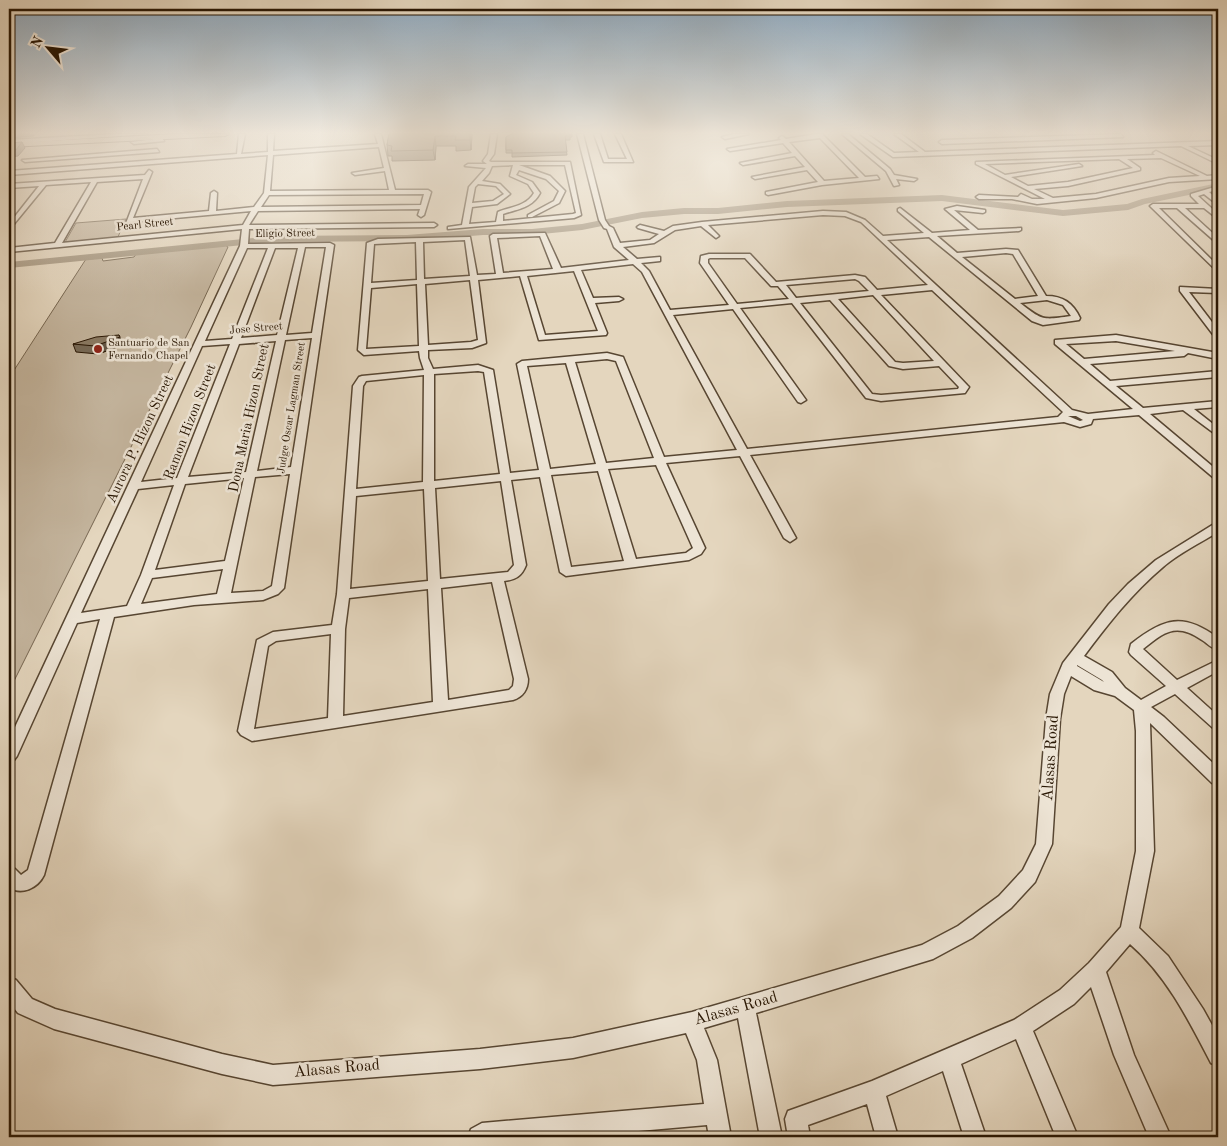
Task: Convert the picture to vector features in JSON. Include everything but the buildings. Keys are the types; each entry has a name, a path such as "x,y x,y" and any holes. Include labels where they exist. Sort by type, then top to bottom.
{"street":[{"path":"9,228 41,187"},
{"path":"57,246 91,187"},
{"path":"121,239 142,187"},
{"path":"245,227 267,193 268,187"},
{"path":"391,187 392,192"},
{"path":"465,226 472,187"},
{"path":"469,205 494,202 502,199 507,194 506,190 502,187"},
{"path":"499,223 500,213 526,204 536,196 537,193 533,187"},
{"path":"559,187 562,191 575,191"},
{"path":"450,228 564,217 578,208 574,187"},
{"path":"594,187 607,238 615,242 645,270 742,453 790,538"},
{"path":"768,193 798,187"},
{"path":"1028,188 1033,187"},
{"path":"979,197 1051,201 1096,196 1135,187"},
{"path":"1028,188 1051,201"},
{"path":"1218,188 1194,195 1218,217"},
{"path":"516,221 543,211 557,202 562,191"},
{"path":"1204,191 1218,203"},
{"path":"267,193 428,192 419,224"},
{"path":"212,214 214,193"},
{"path":"1030,201 1021,196 1039,194"},
{"path":"1206,206 1153,206 1218,270"},
{"path":"1179,206 1218,242"},
{"path":"129,220 257,209 423,207"},
{"path":"900,210 1012,302 1040,322 1076,319 1076,315 1066,301 1054,298 1012,302"},
{"path":"615,242 652,242 663,233 678,227 702,224 834,213 856,217 935,287 1067,416 1080,424 1087,422 1086,417 1218,404"},
{"path":"957,216 977,232"},
{"name":"Pearl Street","path":"9,250 245,227 434,224"},
{"path":"702,224 716,236"},
{"name":"Aurora P. Hizon Street","path":"9,756 199,344 244,242 245,227"},
{"path":"640,227 663,233"},
{"path":"881,238 1020,228"},
{"path":"500,276 493,236 543,234 558,271"},
{"path":"468,238 486,344 368,352 362,350 371,243 378,241 419,241 468,238"},
{"path":"419,241 424,358 429,370 429,485 441,706"},
{"name":"Eligio Street","path":"244,242 273,245 326,244"},
{"name":"Judge Oscar Lagman Street","path":"223,598 272,593 278,588 330,245 326,244"},
{"name":"Ramon Hizon Street","path":"132,610 273,245"},
{"name":"Dona Maria Hizon Street","path":"223,598 302,245"},
{"path":"1193,246 1218,248"},
{"path":"955,255 1015,252 1044,299"},
{"path":"780,284 869,396 881,398 964,390 963,385 862,278 771,284 747,256 709,256 704,258 704,263 800,400"},
{"path":"367,286 558,271 637,263 657,259"},
{"path":"523,274 542,338 603,333 577,269"},
{"path":"669,313 935,287"},
{"path":"1218,299 1215,291 1183,289 1218,335"},
{"path":"832,297 892,364 903,366 942,363"},
{"path":"591,301 619,299"},
{"name":"Jose Street","path":"199,344 316,335"},
{"path":"1218,356 1116,338 1058,342 1218,476"},
{"path":"1081,362 1198,352"},
{"path":"607,356 620,359 660,461 698,548 697,552 689,556 566,572 522,364 607,356"},
{"path":"570,360 631,563"},
{"path":"335,723 338,629 343,594 359,381 370,377 428,372 478,368 488,370 520,565 518,570 511,576 497,578 343,594"},
{"path":"1107,384 1218,374"},
{"path":"1186,408 1218,433"},
{"path":"350,493 742,453 1067,416"},
{"path":"134,486 295,470"},
{"name":"Alasas Road","path":"9,987 25,1006 54,1019 222,1064 273,1075 480,1059 554,1050 692,1022 926,953 965,932 1006,902 1029,876 1044,844 1055,702 1062,677 1071,662 1133,587 1160,563 1218,527"},
{"path":"147,575 231,564"},
{"path":"338,629 273,637 262,643 246,731 252,735 513,695 521,687 521,680 497,578"},
{"path":"73,620 223,598"},
{"path":"9,875 17,884 25,883 35,876 108,614"},
{"path":"1218,645 1187,624 1177,623 1168,626 1136,646 1136,652 1218,724"},
{"path":"1071,662 1099,686 1120,692 1160,721 1218,778"},
{"path":"1140,706 1218,665"},
{"path":"799,1137 796,1119 874,1091 1021,1027 1067,996 1096,970 1129,931 1145,852 1144,731 1140,706"},
{"path":"1129,931 1153,952 1176,984 1202,1024 1218,1056"},
{"path":"1096,970 1106,1008 1149,1115 1160,1137"},
{"path":"745,1006 771,1137"},
{"path":"692,1022 707,1060 720,1137"},
{"path":"1021,1027 1067,1137"},
{"path":"949,1059 975,1137"},
{"path":"874,1091 886,1137"},
{"path":"479,1137 482,1134 716,1114"}],"shaded area":[{"path":"126,219 117,239 64,244 76,223"},
{"path":"222,243 228,247 191,327 9,691 9,378 86,259 102,258 103,261 134,257 136,254"}],"waterway":[{"path":"9,265 274,239 407,238 483,232 532,232 582,227 642,215 684,211 718,211 787,204 942,198 1063,213 1128,207 1142,202 1211,187"}],"place":[{"name":"Santuario de San Fernando Chapel","path":"98,349"}]}
